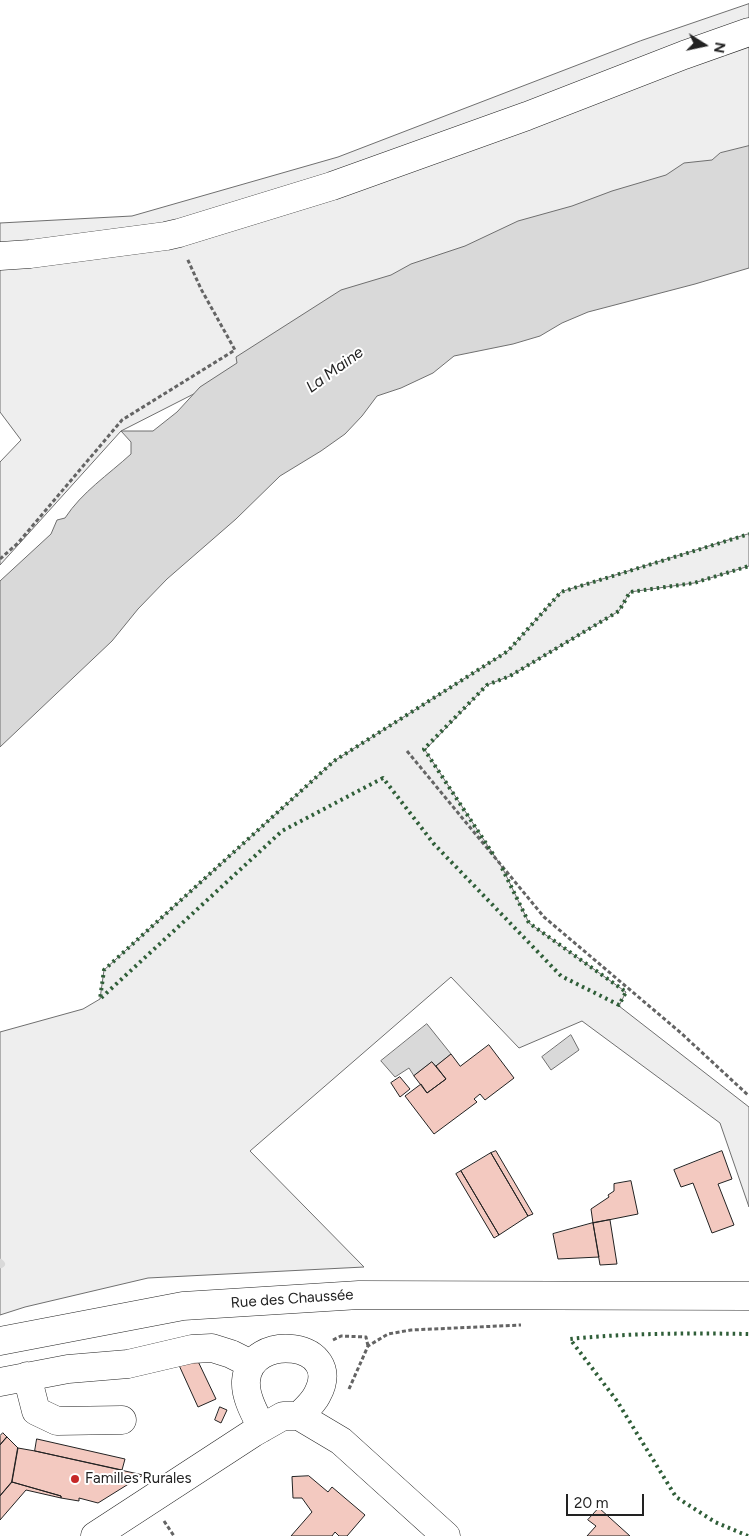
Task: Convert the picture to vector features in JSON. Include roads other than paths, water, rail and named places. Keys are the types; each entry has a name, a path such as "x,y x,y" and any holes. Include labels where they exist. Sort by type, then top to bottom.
{"street":[{"path":"0,256 30,254 179,233 332,186 527,116 749,32"},
{"name":"Rue des Chaussée","path":"0,1341 183,1306 359,1295 749,1296"},
{"path":"0,1382 68,1369 128,1364 192,1349 212,1348 231,1354 251,1364"},
{"path":"262,1428 252,1410 246,1381 251,1364 266,1352 280,1349 298,1349 312,1355 321,1367 322,1381 317,1395 300,1416"},
{"path":"27,1376 36,1411 57,1421 122,1420"},
{"path":"94,1536 262,1428 283,1416 300,1416 342,1442 446,1536"}],"water":[{"name":"La Maine","path":"749,146 749,268 588,312 562,323 540,336 513,344 454,356 433,373 401,388 377,396 345,434 280,476 236,519 167,579 138,609 112,641 0,747 0,581 51,534 57,520 65,518 87,492 131,454 131,442 121,431 153,431 177,412 200,387 237,363 236,357 341,290 391,275 411,264 465,246 518,221 572,206 612,191 666,175 684,163 712,160 720,153"},
{"path":"427,1024 451,1054 436,1066 432,1062 414,1076 409,1068 395,1077 381,1061"},
{"path":"571,1035 579,1050 551,1070 542,1057"}],"place":[{"name":"Familles Rurales","path":"75,1479"}]}
